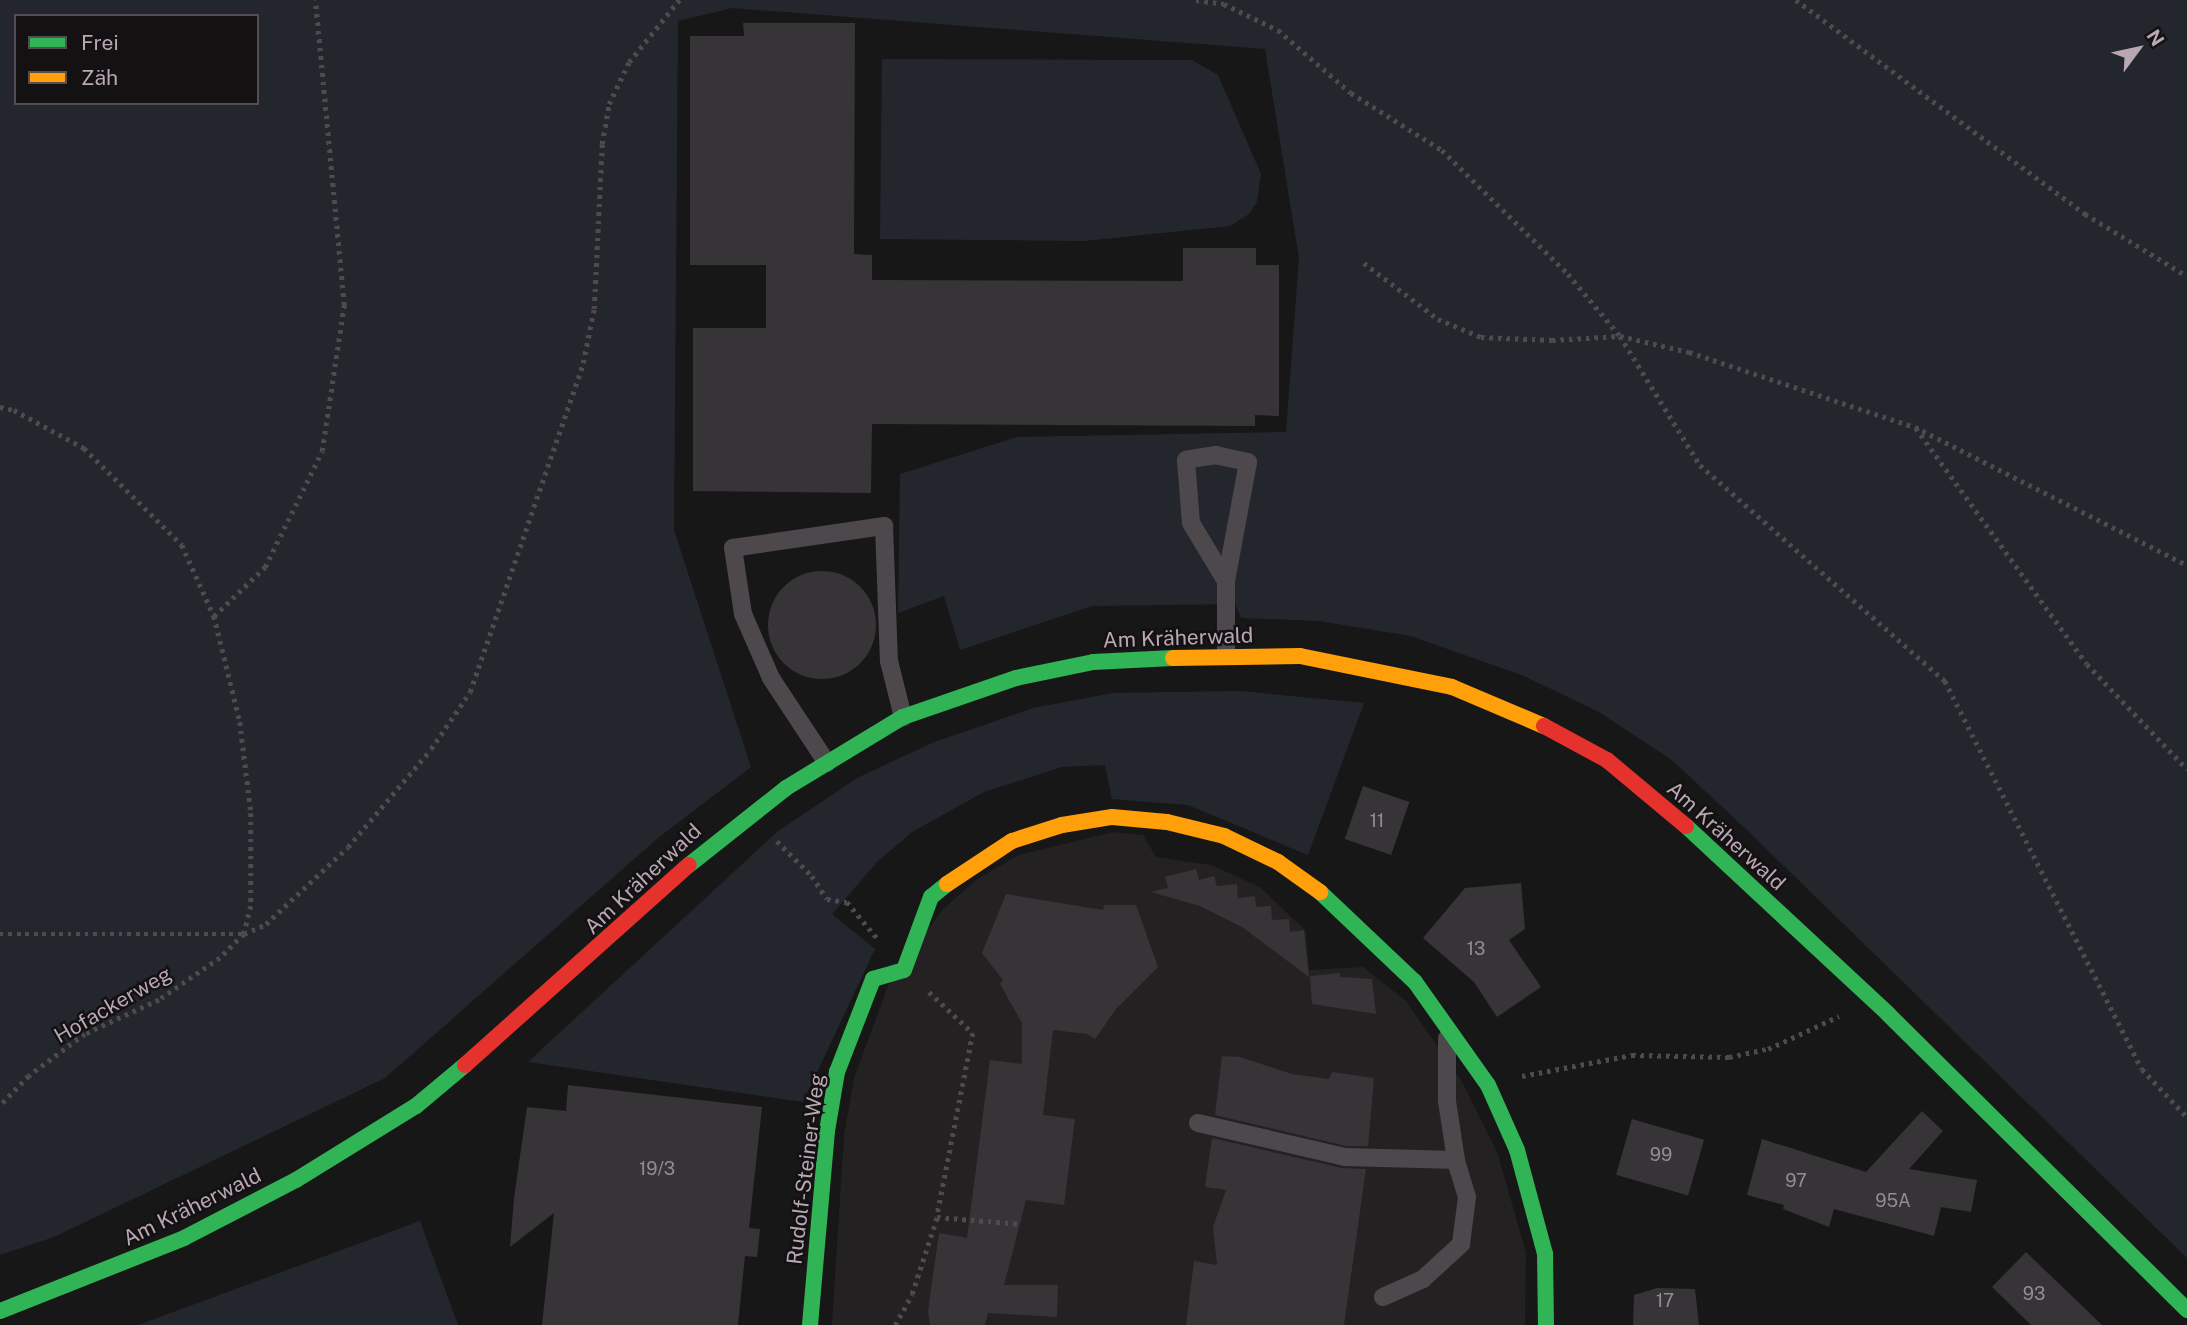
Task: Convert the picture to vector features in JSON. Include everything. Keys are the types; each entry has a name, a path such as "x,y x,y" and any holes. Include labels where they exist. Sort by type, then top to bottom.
{"main road":[{"name":"Am Kräherwald","path":"0,1311 184,1238 296,1180 416,1106 540,1002 714,842 827,763 903,717 1016,678 1093,662 1226,655 1300,656 1452,687 1515,710 1606,760 1668,810 1888,1014 2187,1310"},
{"path":"904,970 931,897 970,865 1012,841 1062,825 1112,817 1167,822 1224,836 1278,862 1325,895 1379,944 1447,1021 1488,1085 1535,1205 1545,1254 1546,1325"},
{"name":"Rudolf-Steiner-Weg","path":"810,1325 827,1132 837,1072 873,979 904,970"}],"lane":[{"path":"1226,581 1191,523 1186,460 1216,455 1248,462 1226,581 1226,655"},
{"path":"827,763 771,678 743,614 733,548 884,526 889,661 903,717"},
{"path":"1383,1297 1423,1279 1461,1244 1468,1197 1456,1160 1447,1101 1447,1021"},
{"path":"1198,1123 1345,1157 1456,1160"}],"path":[{"path":"214,617 265,567 322,451 344,305 315,0"},
{"name":"Hofackerweg","path":"0,1106 29,1076 85,1034 159,1000 220,958 244,934 266,924 348,847 431,749 470,692 583,363 594,309 602,144 609,104 629,62 679,0"},
{"path":"1196,0 1224,4 1278,30 1351,93 1442,150 1568,274 1620,336 1700,465 1945,681 2142,1069 2187,1117"},
{"path":"1796,0 2085,214 2187,276"},
{"path":"1364,263 1438,319 1481,337 1552,340 1620,336 1689,352 1915,427 2187,565"},
{"path":"0,407 14,410 83,447 182,545 214,617 240,722 251,813 251,906 244,934 0,934"},
{"path":"1915,427 2087,664 2187,769"},
{"path":"769,832 812,876 827,900 847,902 904,970 973,1033 937,1217 912,1294 895,1325"},
{"path":"1488,1085 1580,1062 1632,1055 1729,1057 1768,1049 1843,1014"},
{"path":"937,1217 1021,1224"}],"shaded area":[{"path":"0,0 2187,0 2187,1258 1672,760 1599,712 1524,676 1411,636 1319,621 1241,618 1235,604 1092,606 960,650 944,596 898,613 900,474 1017,437 1286,432 1299,258 1265,49 732,8 678,21 674,530 751,767 658,838 385,1078 54,1237 0,1255"},
{"path":"882,59 1192,60 1218,75 1261,174 1257,202 1249,214 1230,226 1084,241 880,239"},
{"path":"1240,691 1364,703 1308,855 1188,805 1112,799 1105,765 1062,767 984,792 912,832 878,861 832,914 875,949 803,1102 528,1062 777,832 857,778 932,743 1033,708 1113,693"},
{"path":"1113,832 1143,835 1156,857 1211,865 1260,887 1306,931 1309,970 1363,967 1406,1001 1462,1082 1498,1154 1526,1253 1525,1325 832,1325 844,1135 854,1078 888,986 942,910 976,880 1019,855"},
{"path":"420,1221 458,1325 138,1325"}],"building":[{"path":"743,23 855,23 854,254 872,255 872,280 1183,281 1183,248 1256,248 1256,265 1279,265 1279,416 1255,415 1255,426 872,424 871,493 693,491 693,328 766,328 766,265 690,265 690,36 744,36"},
{"path":"822,571 852,580 860,587 867,595 876,625 867,655 860,663 852,670 822,679 792,670 784,663 777,655 768,625 777,595 784,587 792,580"},
{"path":"1363,786 1409,802 1391,855 1345,839"},
{"path":"1196,869 1199,880 1214,876 1217,886 1237,884 1238,898 1255,896 1256,907 1271,906 1272,920 1289,919 1290,932 1304,930 1309,977 1242,927 1200,906 1151,892 1168,888 1165,877"},
{"path":"1521,883 1525,929 1509,940 1541,987 1497,1017 1474,982 1423,938 1465,888"},
{"path":"1006,894 1103,910 1104,905 1136,905 1158,967 1116,1009 1095,1039 1087,1034 1053,1030 1043,1115 1075,1119 1064,1205 1026,1200 1004,1285 1058,1285 1057,1317 988,1313 985,1325 930,1325 928,1311 939,1233 967,1238 990,1060 1022,1064 1022,1023 1000,984 1003,980 982,953"},
{"path":"1340,973 1340,977 1372,979 1376,1014 1312,1004 1310,976"},
{"path":"1222,1056 1240,1057 1292,1074 1329,1079 1332,1072 1374,1078 1368,1146 1346,1146 1215,1115"},
{"path":"568,1085 762,1107 749,1228 760,1229 757,1257 745,1256 738,1325 542,1325 554,1213 510,1247 514,1198 527,1107 566,1111"},
{"path":"1922,1111 1943,1131 1909,1169 1977,1180 1971,1212 1941,1207 1934,1236 1834,1209 1829,1227 1783,1209 1784,1205 1747,1195 1762,1139 1866,1172"},
{"path":"1632,1119 1704,1140 1688,1195 1616,1175"},
{"path":"1212,1138 1342,1168 1366,1169 1344,1325 1186,1325 1194,1261 1217,1265 1213,1227 1226,1190 1205,1187"},
{"path":"2026,1252 2102,1325 2031,1325 1992,1287"},
{"path":"1657,1288 1695,1289 1699,1325 1633,1325 1634,1295"}],"traffic: fast":[{"path":"689,865 786,788 903,717 1016,678 1093,662 1173,658"},
{"path":"1686,826 1888,1014 2187,1310"},
{"path":"810,1325 827,1131 837,1072 873,979 904,970 931,897 947,884"},
{"path":"1320,892 1415,982 1488,1085 1517,1150 1545,1254 1546,1325"},
{"path":"0,1311 184,1238 296,1180 416,1106 465,1065"}],"traffic: slow":[{"path":"1173,658 1300,656 1452,687 1544,726"},
{"path":"947,884 1012,841 1062,825 1112,817 1167,822 1224,836 1278,862 1320,892"}],"traffic: jam":[{"path":"1544,726 1607,760 1686,826"},
{"path":"465,1065 689,865"}]}
